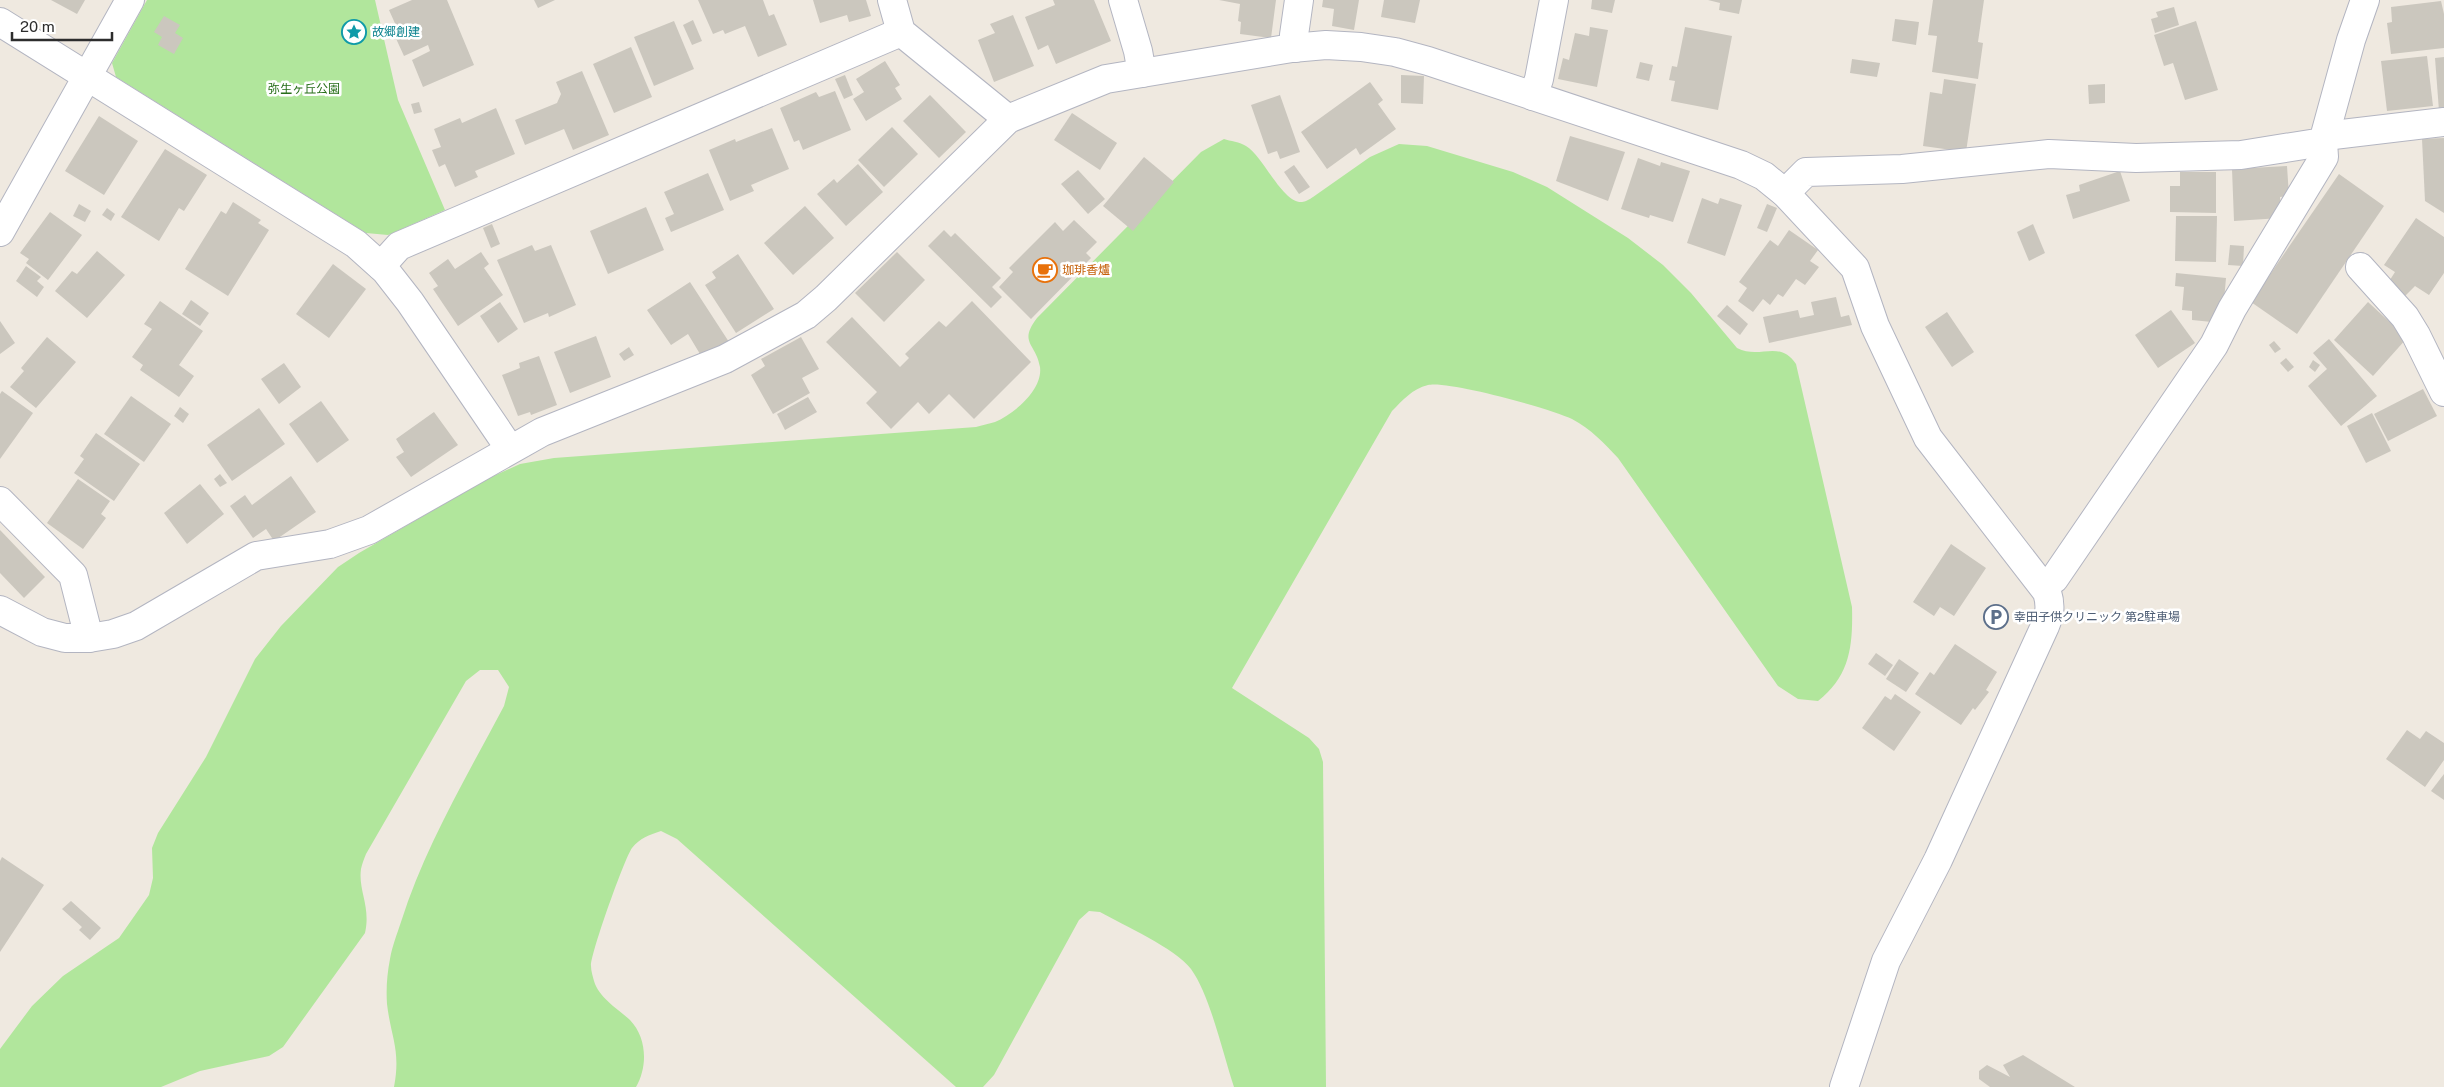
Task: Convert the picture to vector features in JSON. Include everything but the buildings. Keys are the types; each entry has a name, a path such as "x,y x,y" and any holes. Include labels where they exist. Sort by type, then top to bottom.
{"street":[{"path":"0,232 130,0"},
{"path":"892,0 902,32 1008,119"},
{"path":"1122,0 1138,51 1142,73"},
{"path":"1295,48 1294,35 1299,0"},
{"path":"1533,96 1554,0"},
{"path":"2043,585 2054,578 2214,345 2232,309 2324,157 2324,139 2351,40 2365,0"},
{"path":"0,22 356,244 381,266 410,302 510,449"},
{"path":"381,266 399,246 902,32"},
{"path":"0,610 42,632 65,638 89,638 113,634 136,626 256,556 330,544 369,530 510,449 574,418 726,359 806,315 826,298 1008,119 1106,80 1142,73 1295,48 1352,46 1395,52 1741,165 1764,176 1785,193 1855,268 1875,326 1928,438 2043,585 2050,603 2050,615 1938,860 1886,961 1844,1087"},
{"path":"1785,193 1806,172 1902,169 2049,154 2136,158 2241,155 2324,139 2444,122"},
{"path":"2360,267 2405,316 2444,392"},
{"path":"0,501 73,575 89,638"}],"green space":[{"name":"弥生ヶ丘公園","path":"147,0 375,0 398,100 445,210 388,235 366,233 116,77 112,63"},
{"path":"1224,139 1246,146 1260,160 1287,195 1302,202 1313,197 1370,157 1399,144 1427,146 1513,172 1547,187 1628,238 1663,265 1691,293 1737,348 1754,352 1776,351 1790,357 1796,364 1852,607 1852,635 1847,659 1843,671 1829,691 1818,701 1798,699 1778,686 1618,458 1585,427 1561,414 1523,403 1456,387 1428,385 1412,392 1392,411 1232,688 1309,738 1319,749 1323,762 1326,1087 1234,1087 1216,1025 1198,980 1191,969 1161,945 1100,912 1089,911 1079,920 994,1075 983,1087 956,1087 677,839 661,831 642,839 632,848 628,855 602,926 591,966 596,987 600,993 630,1020 640,1035 643,1044 644,1061 643,1070 636,1087 394,1087 396,1053 387,1004 388,970 393,945 411,894 434,839 504,706 509,687 498,670 480,670 466,681 366,854 361,867 361,884 366,907 365,933 283,1047 269,1056 200,1071 161,1087 0,1087 0,1049 32,1006 63,976 119,938 149,895 153,878 152,848 158,833 206,757 255,659 281,626 338,567 487,479 520,464 554,458 976,427 995,422 1026,400 1037,384 1040,376 1040,367 1030,343 1029,333 1037,318 1201,152"}],"place":[{"name":"故郷創建","path":"354,32"},
{"name":"珈琲香爐","path":"1045,270"},
{"name":"幸田子供クリニック 第2駐車場","path":"1996,617"}]}
